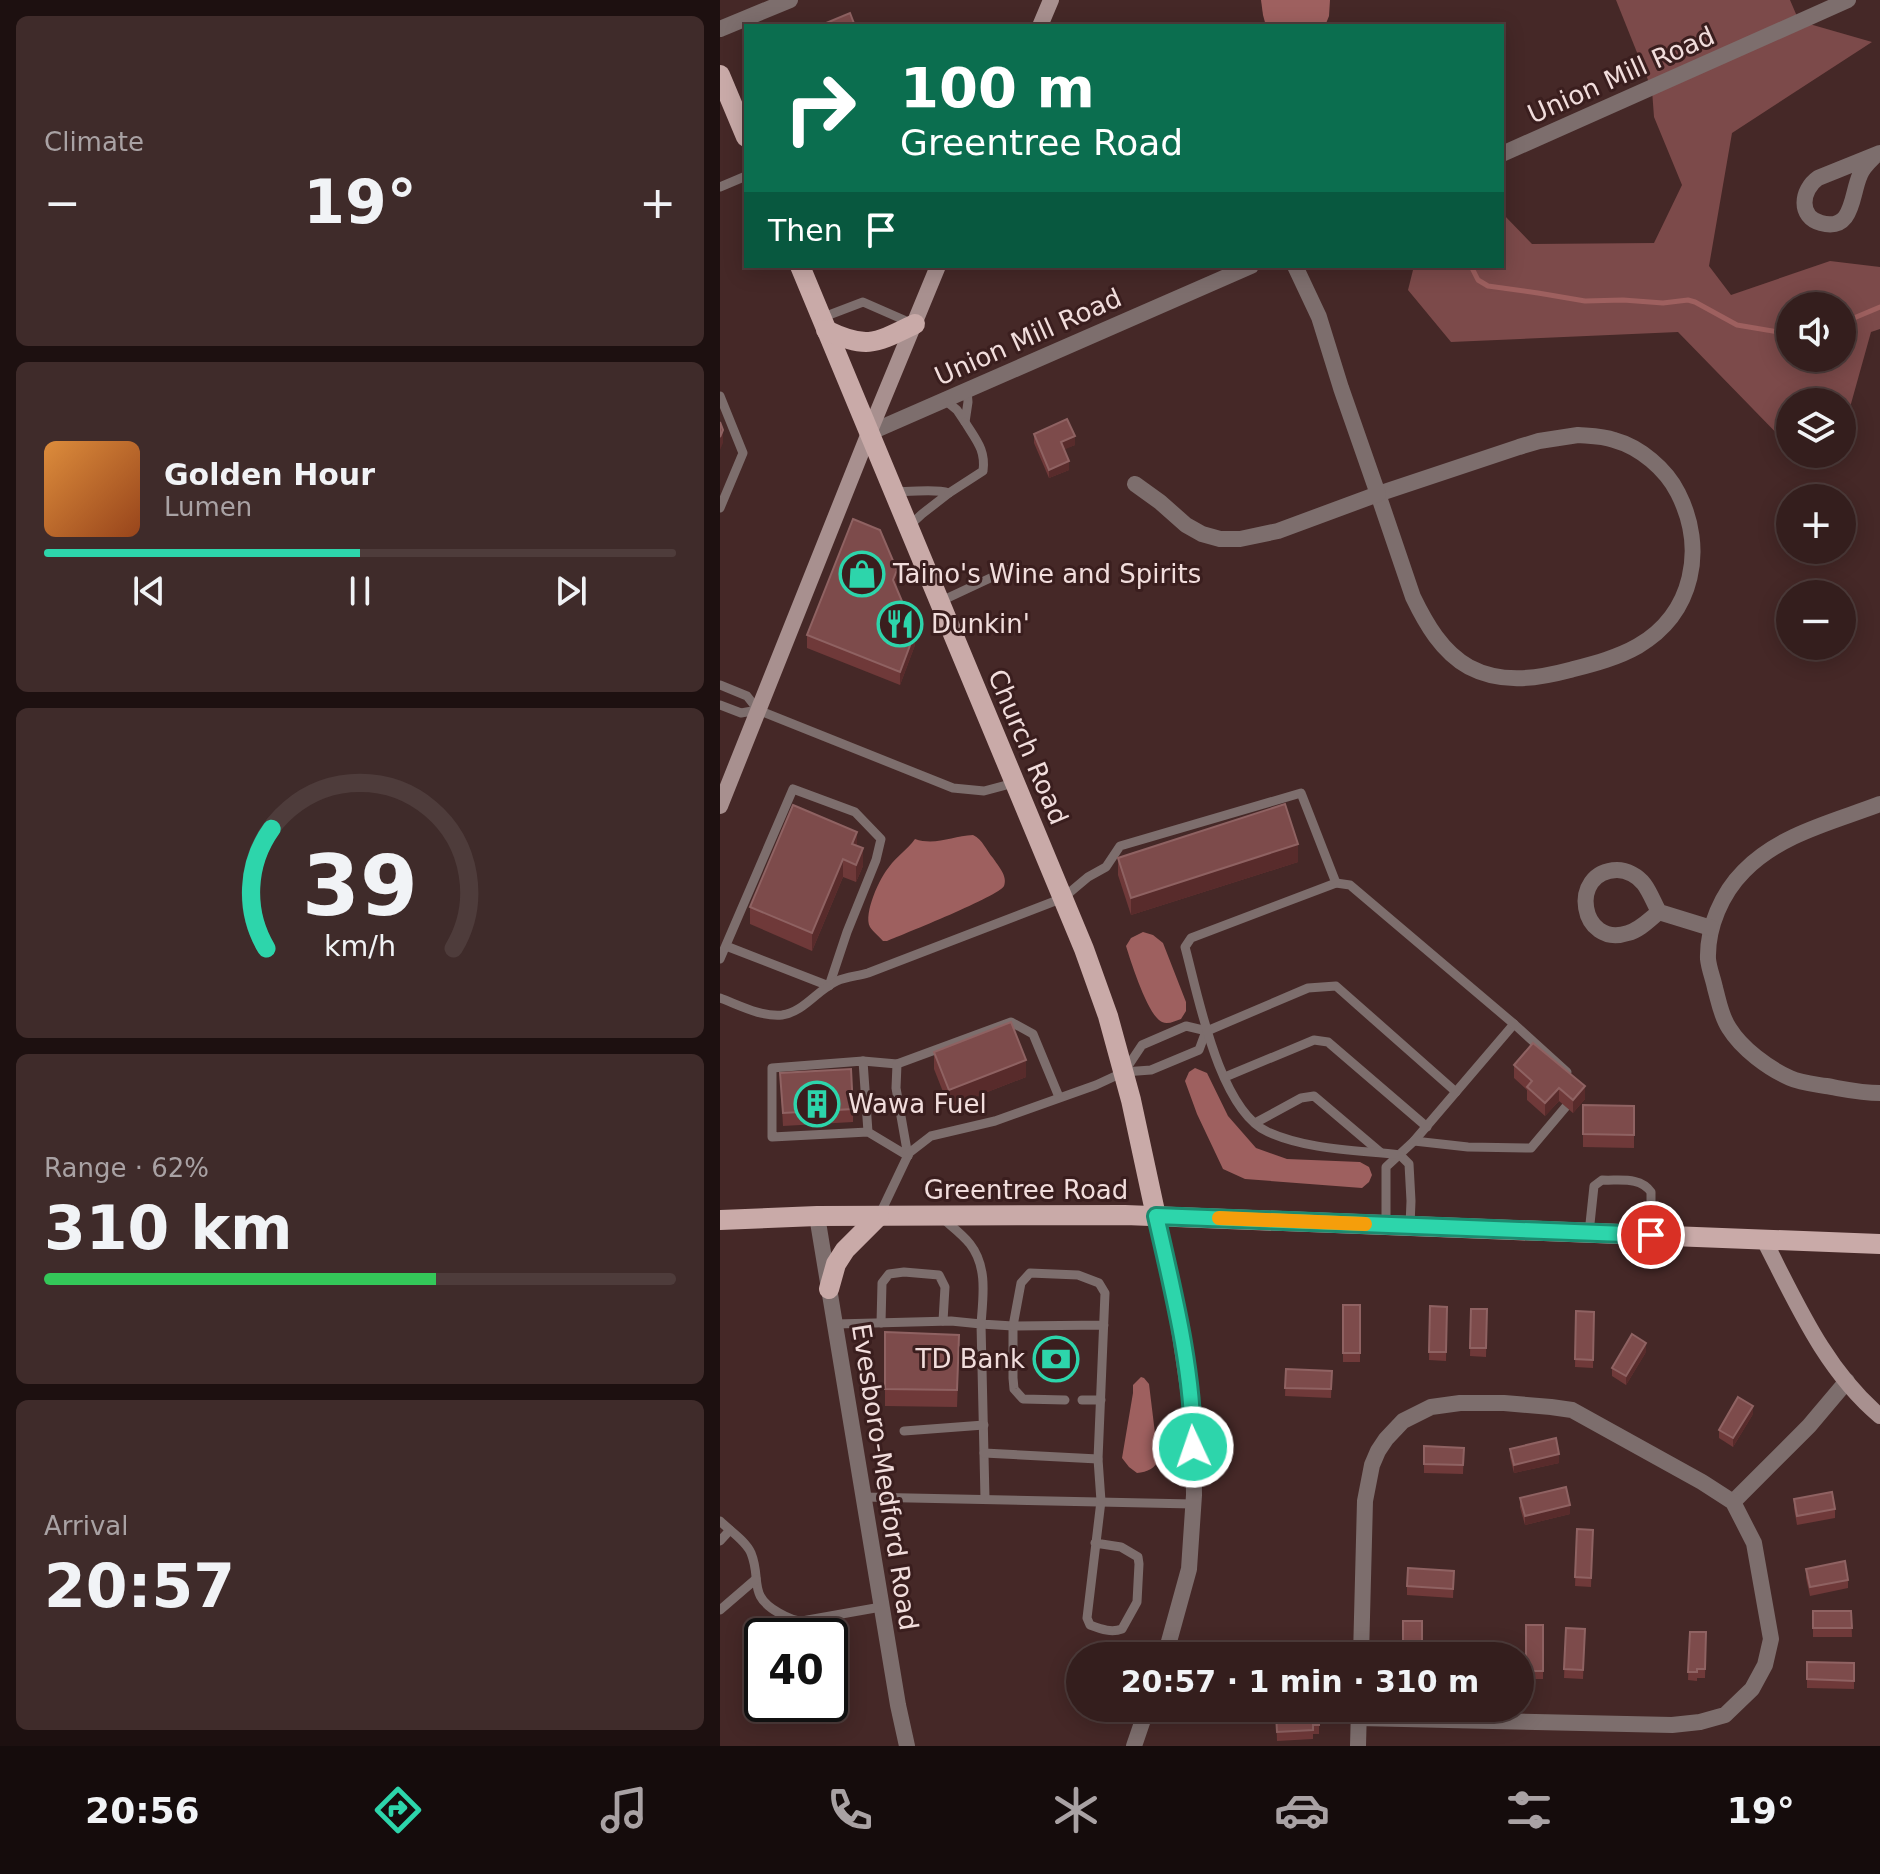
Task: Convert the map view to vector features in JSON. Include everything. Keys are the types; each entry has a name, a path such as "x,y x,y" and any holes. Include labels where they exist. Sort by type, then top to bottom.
{"main road":[{"path":"1041,24 1051,0"},
{"path":"720,75 744,132"},
{"name":"Church Road","path":"801,268 1063,898 1108,1016 1131,1100 1156,1216"},
{"path":"720,806 915,324 935,268"},
{"path":"824,324 845,339 860,343 877,341 915,324"},
{"name":"Greentree Road","path":"722,1225 817,1216 1156,1216 1880,1244"},
{"path":"829,1289 836,1264 845,1250 879,1216"},
{"path":"1764,1240 1823,1350 1880,1416"}],"street":[{"path":"720,29 790,0"},
{"name":"Union Mill Road","path":"1504,153 1848,0"},
{"path":"1878,154 1860,175 1851,210 1845,218 1825,224 1809,216 1804,197 1811,183 1878,154"},
{"name":"Union Mill Road","path":"869,433 1246,268"},
{"path":"1135,484 1202,534 1220,539 1240,539 1278,531 1378,494 1539,441 1578,435 1615,440 1633,447 1663,471 1675,486 1691,522 1694,561 1690,580 1671,617 1657,632 1622,654 1542,676 1504,678 1486,674 1454,656 1430,629 1413,597 1378,494 1341,388 1319,317 1296,268"},
{"path":"1880,804 1795,836 1772,847 1748,867 1731,887 1711,928 1708,956 1720,1007 1731,1032 1760,1060 1790,1078 1851,1092 1880,1093"},
{"path":"1659,912 1635,931 1615,935 1596,927 1586,910 1585,899 1595,879 1615,870 1626,871 1644,884 1659,912 1711,928"},
{"name":"Evesboro-Medford Road","path":"817,1216 907,1746"},
{"path":"1156,1216 1175,1301 1193,1423 1189,1569 1169,1642"},
{"path":"1733,1502 1809,1426 1847,1381"},
{"path":"1361,1642 1365,1501 1378,1451 1403,1421 1431,1407 1460,1403 1504,1403 1572,1410 1733,1502 1754,1543 1771,1639 1759,1678 1743,1699 1725,1715 1672,1725 1534,1720"},
{"path":"1134,1746 1142,1722"},
{"path":"1358,1746 1359,1722"}],"lane":[{"path":"720,187 744,177"},
{"path":"824,324 863,302 915,324"},
{"path":"965,422 967,390"},
{"path":"720,396 743,453 720,508"},
{"path":"908,527 949,493 983,471 983,451 957,410 945,400"},
{"path":"893,490 949,493"},
{"path":"939,602 1016,566"},
{"path":"720,685 747,696 758,710 946,786 984,791 1015,783"},
{"path":"720,705 741,713 758,710"},
{"path":"720,959 793,789 855,812 881,839 829,986"},
{"path":"720,998 757,1012 783,1015 800,1008 838,981 868,973 1063,898 1088,877 1106,867 1120,846 1301,793 1336,883"},
{"path":"1410,1226 1409,1164 1400,1155 1303,1144 1265,1131 1242,1112 1217,1063 1207,1031 1185,947 1191,938 1336,883 1350,885 1571,1076"},
{"path":"726,946 829,986"},
{"path":"1124,1072 1142,1045 1186,1026 1207,1031 1308,988 1336,986 1456,1092"},
{"path":"908,1156 868,1132 772,1137 772,1068 863,1061 897,1064 1011,1022 1033,1034 1059,1097"},
{"path":"1386,1225 1386,1167 1427,1127 1514,1024"},
{"path":"879,1216 908,1156 931,1136 995,1121 1124,1072 1151,1070 1199,1050 1207,1031"},
{"path":"1225,1077 1314,1040 1328,1042 1427,1127"},
{"path":"863,1061 868,1132"},
{"path":"897,1064 896,1088 908,1156"},
{"path":"1414,1141 1468,1147 1531,1148 1583,1086"},
{"path":"1255,1123 1301,1098 1314,1096 1380,1152"},
{"path":"1589,1233 1594,1186 1602,1180 1644,1184 1651,1192 1651,1235"},
{"path":"940,1216 969,1243 982,1269 985,1499"},
{"path":"881,1323 882,1283 889,1274 904,1272 939,1275 945,1287 943,1321"},
{"path":"1065,1400 1023,1399 1014,1389 1013,1326 1021,1283 1030,1273 1078,1275 1099,1283 1105,1293 1098,1459 1101,1501 1095,1543 1087,1618 1090,1625 1104,1630 1119,1630 1137,1602 1138,1557 1121,1547 1095,1543"},
{"path":"836,1324 943,1321 1013,1326 1104,1325"},
{"path":"1082,1400 1101,1400"},
{"path":"904,1431 984,1425"},
{"path":"984,1453 1098,1459"},
{"path":"863,1497 1193,1504"},
{"path":"720,1521 750,1550 757,1589 762,1600 773,1610 796,1622 881,1607"},
{"path":"720,1541 730,1530"},
{"path":"720,1610 756,1579"}],"shaded area":[{"path":"1261,0 1330,0 1326,24 1265,24"},
{"path":"1616,0 1790,0 1799,21 1872,42 1732,133 1709,266 1731,295 1830,261 1880,267 1880,329 1871,332 1855,388 1776,388 1776,433 1678,332 1451,342 1408,290 1414,268 1504,268 1504,215 1532,244 1654,243 1682,185 1654,117 1652,90"},
{"path":"973,835 982,842 1002,871 1004,886 969,906 883,941 868,921 877,887 892,863 915,839 937,841"},
{"path":"1143,932 1163,943 1186,1002 1186,1011 1181,1019 1162,1022 1151,1010 1141,988 1126,946 1131,938"},
{"path":"1195,1068 1207,1073 1228,1116 1256,1148 1287,1159 1360,1162 1369,1167 1372,1175 1369,1182 1362,1188 1245,1179 1223,1169 1185,1081"},
{"path":"1141,1377 1149,1384 1158,1458 1151,1469 1137,1473 1122,1458 1133,1385"}],"building":[{"path":"850,13 854,24 824,24"},
{"path":"1067,419 1075,436 1061,442 1069,461 1049,470 1034,434"},
{"path":"853,519 880,530 897,570 893,580 915,632 900,672 807,635"},
{"path":"1285,804 1298,844 1131,898 1118,858"},
{"path":"793,805 857,832 852,844 863,848 856,865 843,859 812,933 750,907"},
{"path":"1011,1022 1026,1060 949,1090 934,1052"},
{"path":"1533,1043 1585,1086 1573,1100 1559,1088 1545,1103 1527,1087 1532,1081 1514,1065"},
{"name":"Wawa Fuel","path":"851,1069 853,1109 783,1113 780,1073"},
{"path":"1583,1105 1634,1106 1634,1135 1583,1134"},
{"path":"1343,1305 1360,1305 1360,1353 1343,1353"},
{"path":"1430,1306 1447,1307 1446,1352 1429,1352"},
{"path":"1471,1309 1487,1309 1486,1348 1470,1348"},
{"path":"1576,1311 1594,1312 1593,1360 1575,1359"},
{"path":"885,1332 959,1335 957,1390 885,1389"},
{"path":"1632,1334 1646,1343 1626,1376 1612,1368"},
{"path":"1286,1369 1332,1371 1331,1389 1285,1388"},
{"path":"1738,1397 1753,1406 1733,1438 1719,1430"},
{"path":"1556,1438 1559,1454 1514,1465 1510,1449"},
{"path":"1424,1446 1464,1448 1463,1465 1424,1464"},
{"path":"1566,1487 1570,1505 1525,1516 1520,1498"},
{"path":"1832,1492 1835,1509 1797,1516 1794,1499"},
{"path":"1577,1529 1593,1530 1591,1578 1575,1577"},
{"path":"1845,1561 1848,1580 1810,1587 1806,1569"},
{"path":"1408,1568 1454,1571 1453,1589 1407,1586"},
{"path":"1813,1611 1851,1611 1852,1628 1813,1628"},
{"path":"1403,1621 1422,1621 1422,1642 1403,1642"},
{"path":"1526,1625 1543,1625 1543,1671 1534,1671 1534,1642 1526,1642"},
{"path":"1566,1628 1585,1629 1583,1670 1564,1669"},
{"path":"1690,1632 1706,1632 1705,1669 1697,1669 1697,1672 1688,1672"},
{"path":"1807,1662 1854,1663 1854,1681 1807,1679"},
{"path":"1276,1722 1319,1722 1319,1725 1313,1725 1313,1730 1277,1732"}],"waterway":[{"path":"1472,268 1478,280 1488,286 1585,301 1663,303 1688,300 1737,325 1776,332"},
{"path":"1856,317 1880,307"}],"slow traffic":[{"path":"1219,1218 1365,1224"}],"place":[{"name":"Taino's Wine and Spirits","path":"862,574"},
{"name":"Dunkin'","path":"900,624"},
{"name":"Wawa Fuel","path":"817,1104"},
{"name":"TD Bank","path":"1056,1359"}],"route":[{"path":"1193,1447 1184,1357 1156,1216 1651,1235"}]}
